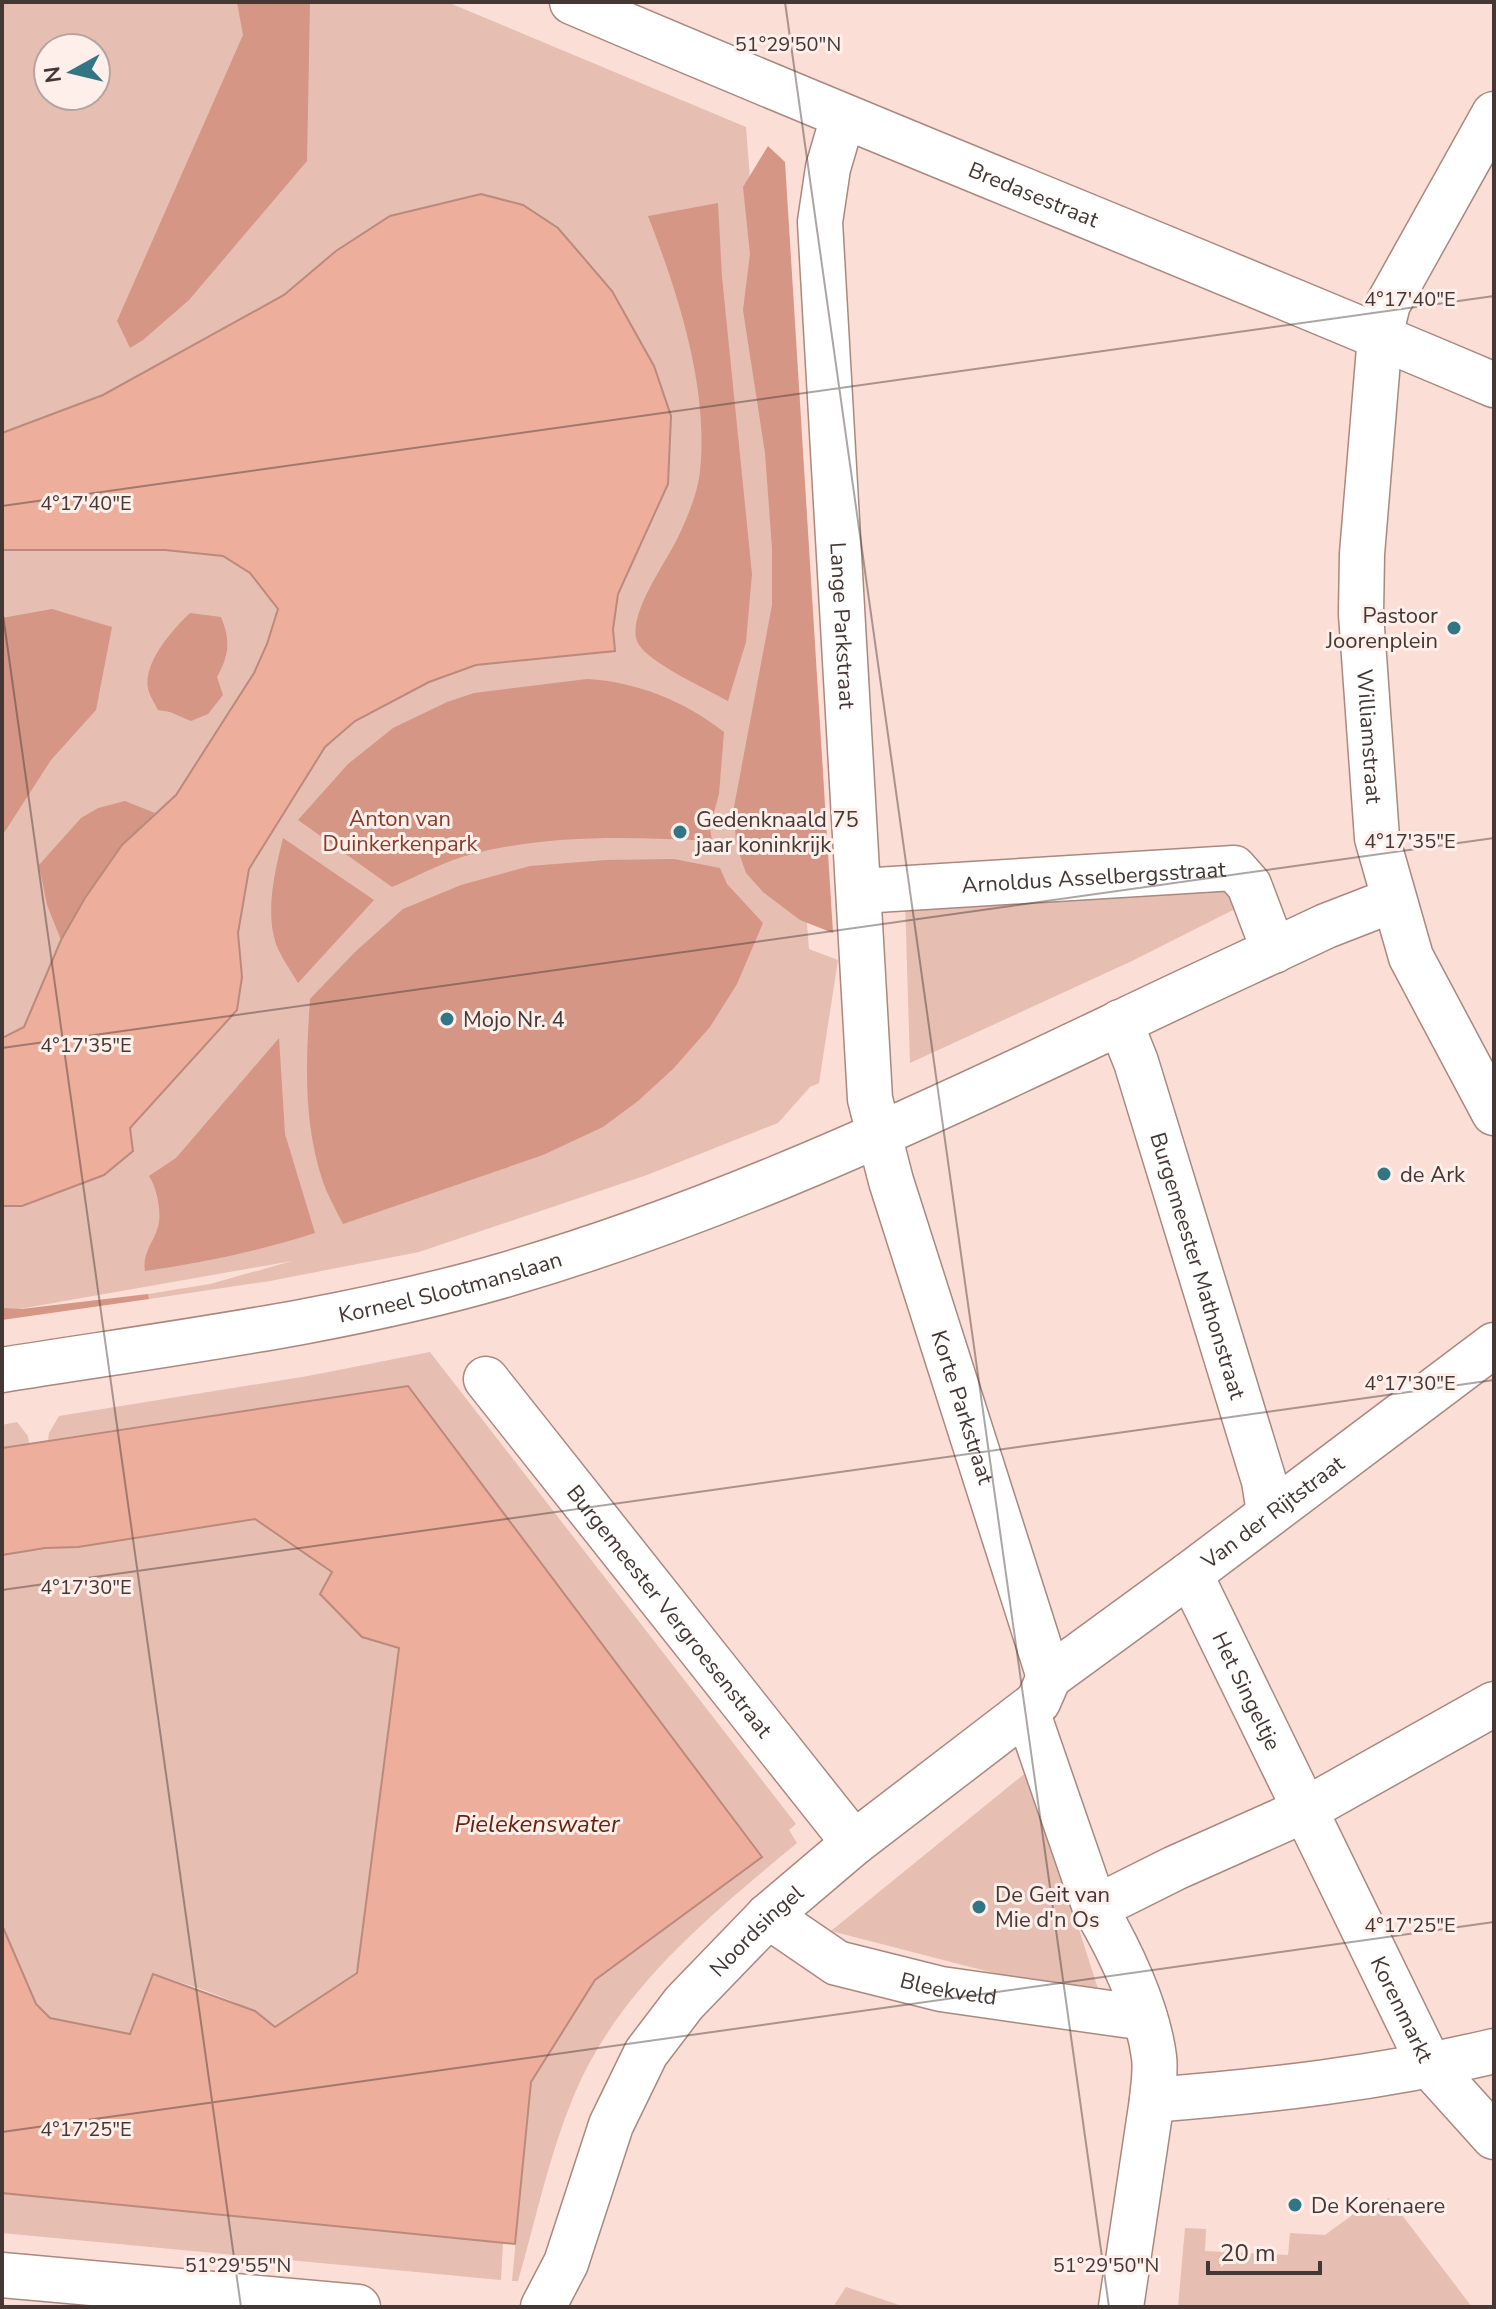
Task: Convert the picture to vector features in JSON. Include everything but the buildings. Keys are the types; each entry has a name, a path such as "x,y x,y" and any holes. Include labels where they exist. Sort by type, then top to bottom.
{"street":[{"name":"Bredasestraat","path":"572,2 1494,385"},
{"name":"Williamstraat","path":"1494,114 1390,297 1380,336 1363,522 1361,614 1377,838 1393,900 1411,957 1494,1113"},
{"name":"Lange Parkstraat","path":"843,117 828,168 820,222 870,1099 878,1135"},
{"name":"Arnoldus Asselbergsstraat","path":"860,891 1234,868 1249,885 1274,951"},
{"path":"878,1135 1326,926 1393,900"},
{"name":"Burgemeester Mathonstraat","path":"1120,1022 1136,1062 1260,1466 1269,1512"},
{"name":"Korneel Slootmanslaan","path":"2,1370 335,1315 508,1274 640,1231 878,1135"},
{"name":"Korte Parkstraat","path":"878,1135 1038,1694 1095,1908"},
{"name":"Van der Rijtstraat","path":"1038,1694 1269,1512 1494,1345"},
{"name":"Burgemeester Vergroesenstraat","path":"486,1379 854,1843"},
{"name":"Het Singeltje","path":"1190,1574 1305,1810"},
{"name":"Noordsingel","path":"543,2307 566,2263 611,2125 646,2053 684,2003 768,1916 1038,1694"},
{"path":"1121,2307 1152,2100 1155,2059 1145,2018 1112,1937 1095,1908 1175,1868 1305,1810 1494,1704"},
{"name":"Korenmarkt","path":"1152,2100 1267,2091 1430,2066 1305,1810"},
{"name":"Bleekveld","path":"768,1916 837,1963 941,1989 1145,2018"},
{"path":"1494,2051 1430,2066 1494,2137"},
{"name":"Noordsingel","path":"561,2307 566,2263"},
{"path":"2,2275 358,2307"}],"green space":[{"name":"Anton van Duinkerkenpark","path":"2,2 447,2 746,127 809,949 838,960 819,1083 810,1087 778,1123 647,1175 419,1252 270,1281 149,1299 148,1294 210,1284 292,1261 2,1312"},
{"path":"237,2 310,2 307,161 189,300 130,348 117,321 243,35"},
{"path":"768,146 785,162 833,933 800,920 763,892 746,873 736,844 734,807 772,605 772,548 765,453 743,310 750,254 743,187"},
{"path":"718,203 722,277 752,574 746,642 728,701 652,657 642,649 635,630 643,602 692,504 699,479 702,439 689,341 648,216"},
{"path":"52,609 112,627 96,710 51,760 2,836 2,618"},
{"path":"190,613 221,617 227,641 226,655 217,677 223,695 208,714 191,721 158,710 147,682 159,649"},
{"path":"587,679 624,684 660,695 693,711 724,732 719,794 710,827 712,841 622,838 532,843 462,857 392,887 298,820 348,764 393,728 447,702 474,693"},
{"path":"125,801 155,813 103,873 61,940 47,905 39,865 81,818 98,808"},
{"path":"283,838 374,900 298,983 276,944 271,918 272,891"},
{"path":"674,859 720,868 727,884 763,923 737,984 710,1027 673,1069 603,1127 543,1155 343,1224 322,1179 312,1135 307,1067 310,999 355,952 403,909 461,885 530,866"},
{"path":"1225,879 1241,906 1132,961 910,1063 905,900"},
{"path":"279,1038 285,1134 315,1233 230,1256 145,1271 145,1259 158,1227 159,1215 149,1176 176,1158"},
{"path":"148,1294 149,1299 2,1320 2,1308 21,1309"},
{"path":"430,1352 796,1824 789,1830 797,1843 670,1956 642,1987 593,2056 557,2141 518,2281 512,2281 531,2082 595,1980 762,1856 408,1386 48,1440 59,1416 308,1376"},
{"path":"17,1422 28,1436 29,1443 2,1448 2,1425"},
{"path":"255,1519 332,1572 399,1647 357,1972 275,2027 232,2001 153,1974 131,2034 50,2018 36,2004 2,1925 2,1555 45,1548 78,1547"},
{"path":"1028,1771 1102,2001 831,1931"},
{"path":"2,2193 503,2243 501,2280 2,2233"},
{"path":"1389,2198 1472,2307 1178,2307 1185,2228 1206,2229 1205,2251 1288,2255 1290,2233 1325,2235 1355,2213"},
{"path":"846,2287 905,2307 833,2307"}],"water":[{"path":"481,194 523,205 558,228 612,291 654,366 671,416 668,484 618,594 613,629 615,651 476,665 429,682 355,721 325,747 249,869 238,933 242,977 237,1010 130,1128 133,1151 104,1175 22,1206 2,1206 2,1038 24,1027 61,940 85,898 122,845 176,795 254,673 278,609 250,573 223,556 165,550 2,550 2,433 103,395 284,295 336,251 390,216"},
{"name":"Pielekenswater","path":"408,1386 762,1857 595,1980 531,2082 515,2244 2,2193 2,1925 36,2004 50,2018 130,2034 153,1974 255,2011 275,2027 357,1973 399,1648 362,1637 320,1594 332,1572 255,1519 78,1547 45,1548 2,1555 2,1448"}],"place":[{"name":"Pastoor Joorenplein","path":"1454,628"},
{"name":"Gedenknaald 75 jaar koninkrijk","path":"680,832"},
{"name":"Mojo Nr. 4","path":"447,1019"},
{"name":"de Ark","path":"1384,1174"},
{"name":"De Geit van Mie d'n Os","path":"979,1907"},
{"name":"De Korenaere","path":"1295,2205"}]}
